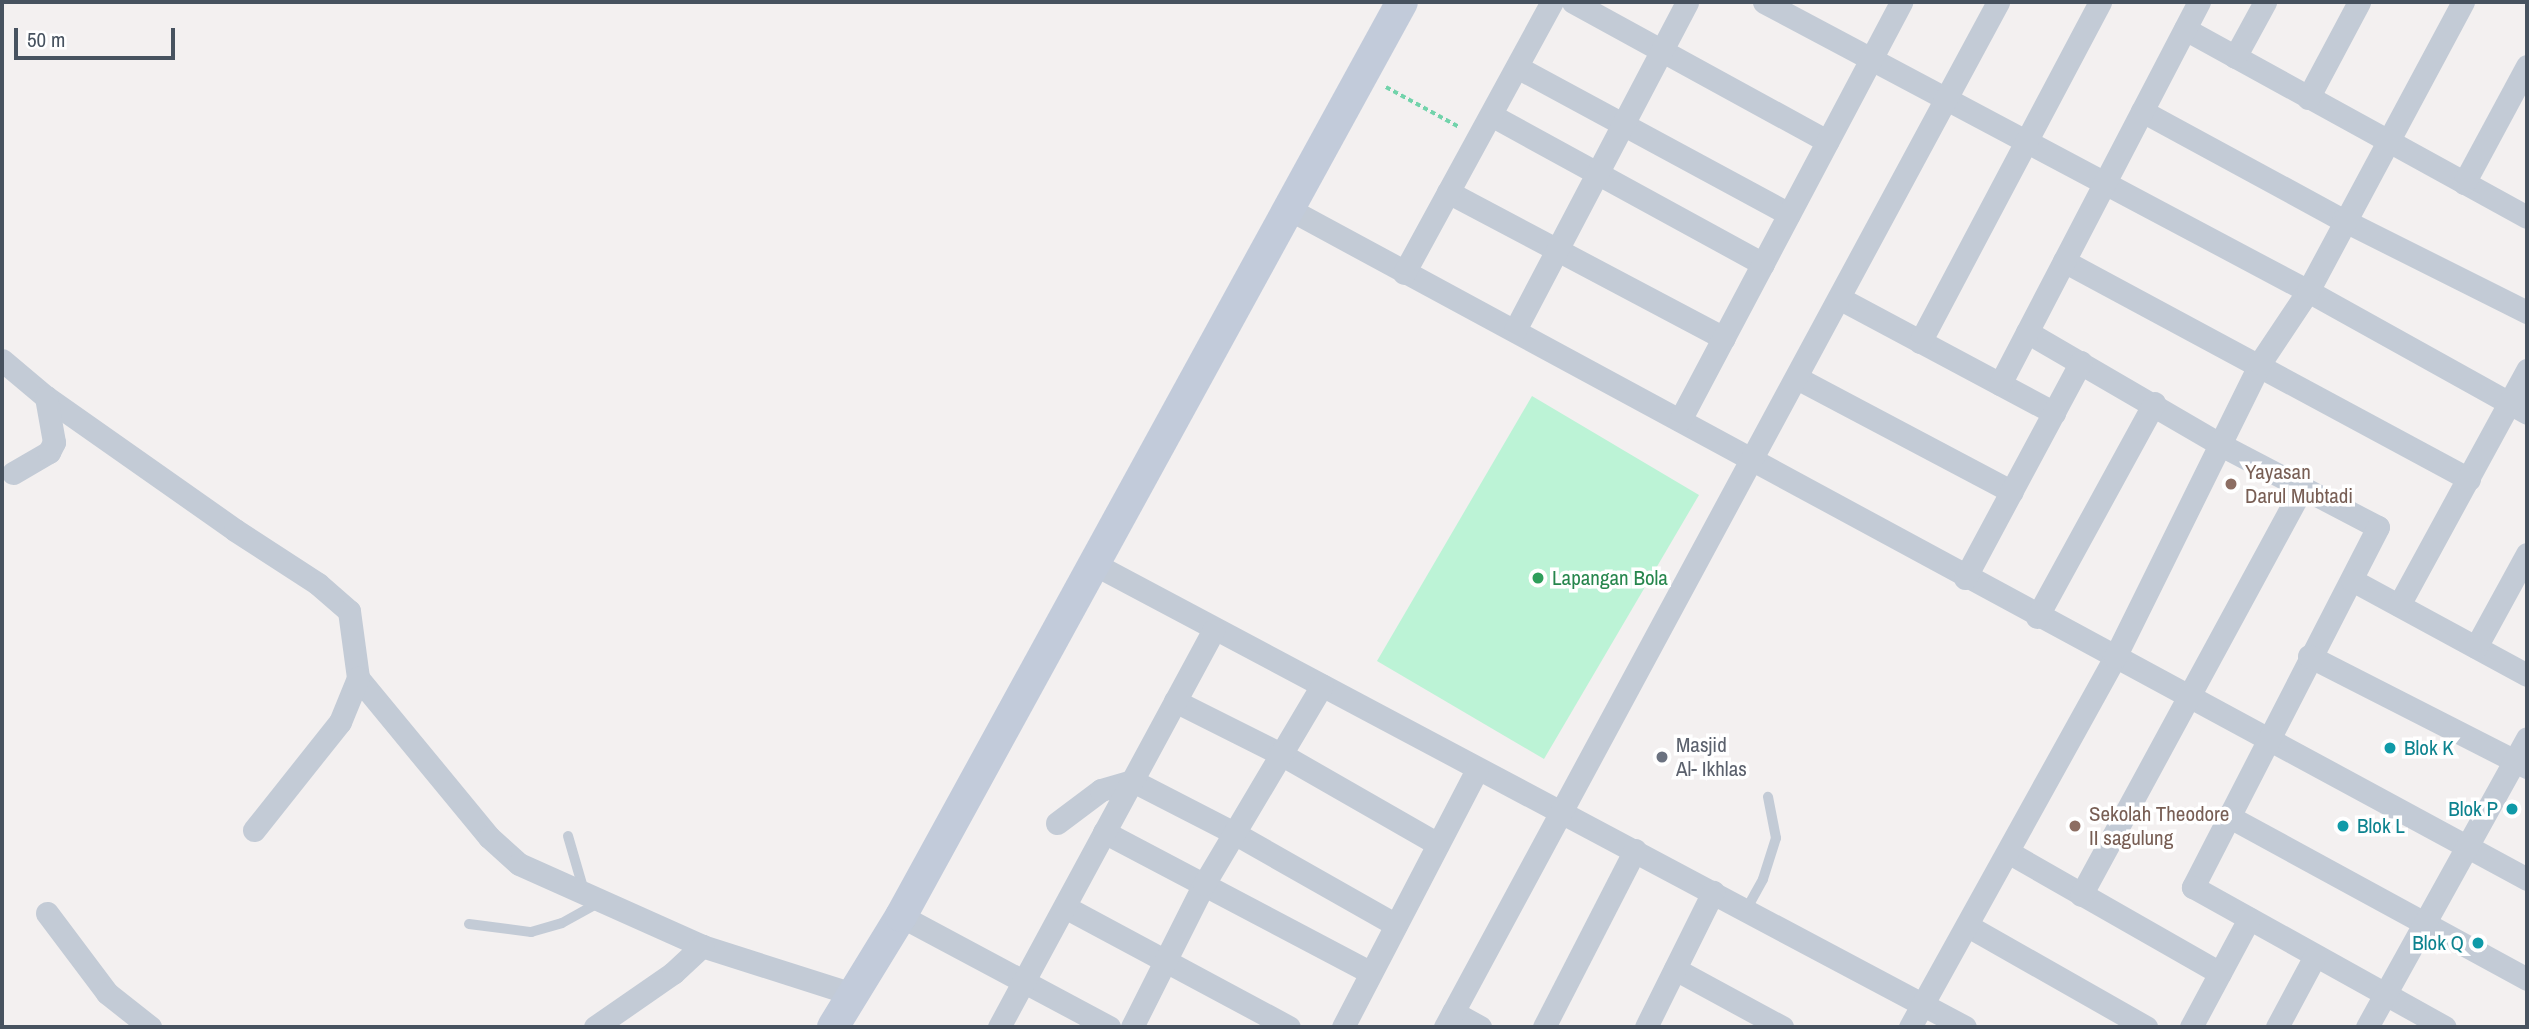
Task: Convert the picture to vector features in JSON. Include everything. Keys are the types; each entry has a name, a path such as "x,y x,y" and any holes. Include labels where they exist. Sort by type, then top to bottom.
{"street":[{"path":"833,1027 901,916 1096,565 1402,2"},
{"path":"1404,273 1552,2"},
{"path":"1573,2 1827,141"},
{"path":"1515,330 1687,2"},
{"path":"1764,2 2308,290 2517,409"},
{"path":"1680,420 1901,2"},
{"path":"1480,1027 1449,1020 1998,2"},
{"path":"1920,342 2099,2"},
{"path":"2000,384 2199,2"},
{"path":"2308,97 2359,2"},
{"path":"1910,1027 2115,657 2260,363 2308,290 2386,140 2463,2"},
{"path":"2235,57 2259,4"},
{"path":"2185,29 2527,217"},
{"path":"2464,183 2527,66"},
{"path":"1517,67 1789,214"},
{"path":"2142,111 2343,220 2527,312"},
{"path":"1491,114 1763,264"},
{"path":"1448,192 1724,338"},
{"path":"1289,209 2037,617 2190,693 2527,880"},
{"path":"2064,261 2260,363 2469,479"},
{"path":"1839,298 2054,413"},
{"path":"2027,332 2154,403 2221,445 2378,527 2267,735 2193,887 2445,1027"},
{"path":"2,360 47,397 328,593 349,611 358,678 340,722 254,830"},
{"path":"1965,578 2081,362"},
{"path":"2399,605 2469,479 2517,409 2527,370"},
{"path":"1797,377 2012,492"},
{"path":"13,473 49,452 54,442 47,397"},
{"path":"2037,617 2154,403"},
{"path":"2081,895 2303,486"},
{"path":"2476,647 2527,554"},
{"path":"1096,565 1477,770 1562,811 1965,1027"},
{"path":"2352,580 2527,674"},
{"path":"999,1027 1214,630"},
{"path":"2309,656 2521,763"},
{"path":"358,678 489,837 519,864 592,900 702,946 852,994"},
{"path":"1132,1027 1204,884 1279,753 1322,685"},
{"path":"1175,701 1279,753 1438,844"},
{"path":"2367,1027 2466,845 2521,763 2527,738"},
{"path":"1343,1027 1477,770"},
{"path":"1057,823 1101,790 1133,781 1234,833 1396,925"},
{"path":"2228,816 2527,979"},
{"path":"1104,832 1370,972"},
{"path":"1544,1027 1635,850"},
{"path":"2008,852 2220,974"},
{"path":"1646,1027 1713,892"},
{"path":"1065,907 1289,1027"},
{"path":"47,913 107,993 150,1027"},
{"path":"901,916 1109,1027"},
{"path":"2191,1027 2249,919"},
{"path":"1968,926 2146,1027"},
{"path":"595,1027 673,974 702,946"},
{"path":"2277,1027 2315,956"},
{"path":"1675,969 1782,1027"}],"lane":[{"path":"1745,910 1763,879 1776,838 1768,797"},
{"path":"469,924 531,932 562,923 592,900 568,836"}],"path":[{"path":"1362,75 1478,137"}],"green space":[{"name":"Lapangan Bola","path":"1532,396 1699,495 1544,759 1377,661"}],"place":[{"name":"Yayasan Darul Mubtadi","path":"2231,484"},
{"name":"Lapangan Bola","path":"1538,578"},
{"name":"Blok K","path":"2390,748"},
{"name":"Masjid Al- Ikhlas","path":"1662,757"},
{"name":"Blok P","path":"2512,809"},
{"name":"Sekolah Theodore II sagulung","path":"2075,826"},
{"name":"Blok L","path":"2343,826"},
{"name":"Blok Q","path":"2478,943"}]}
